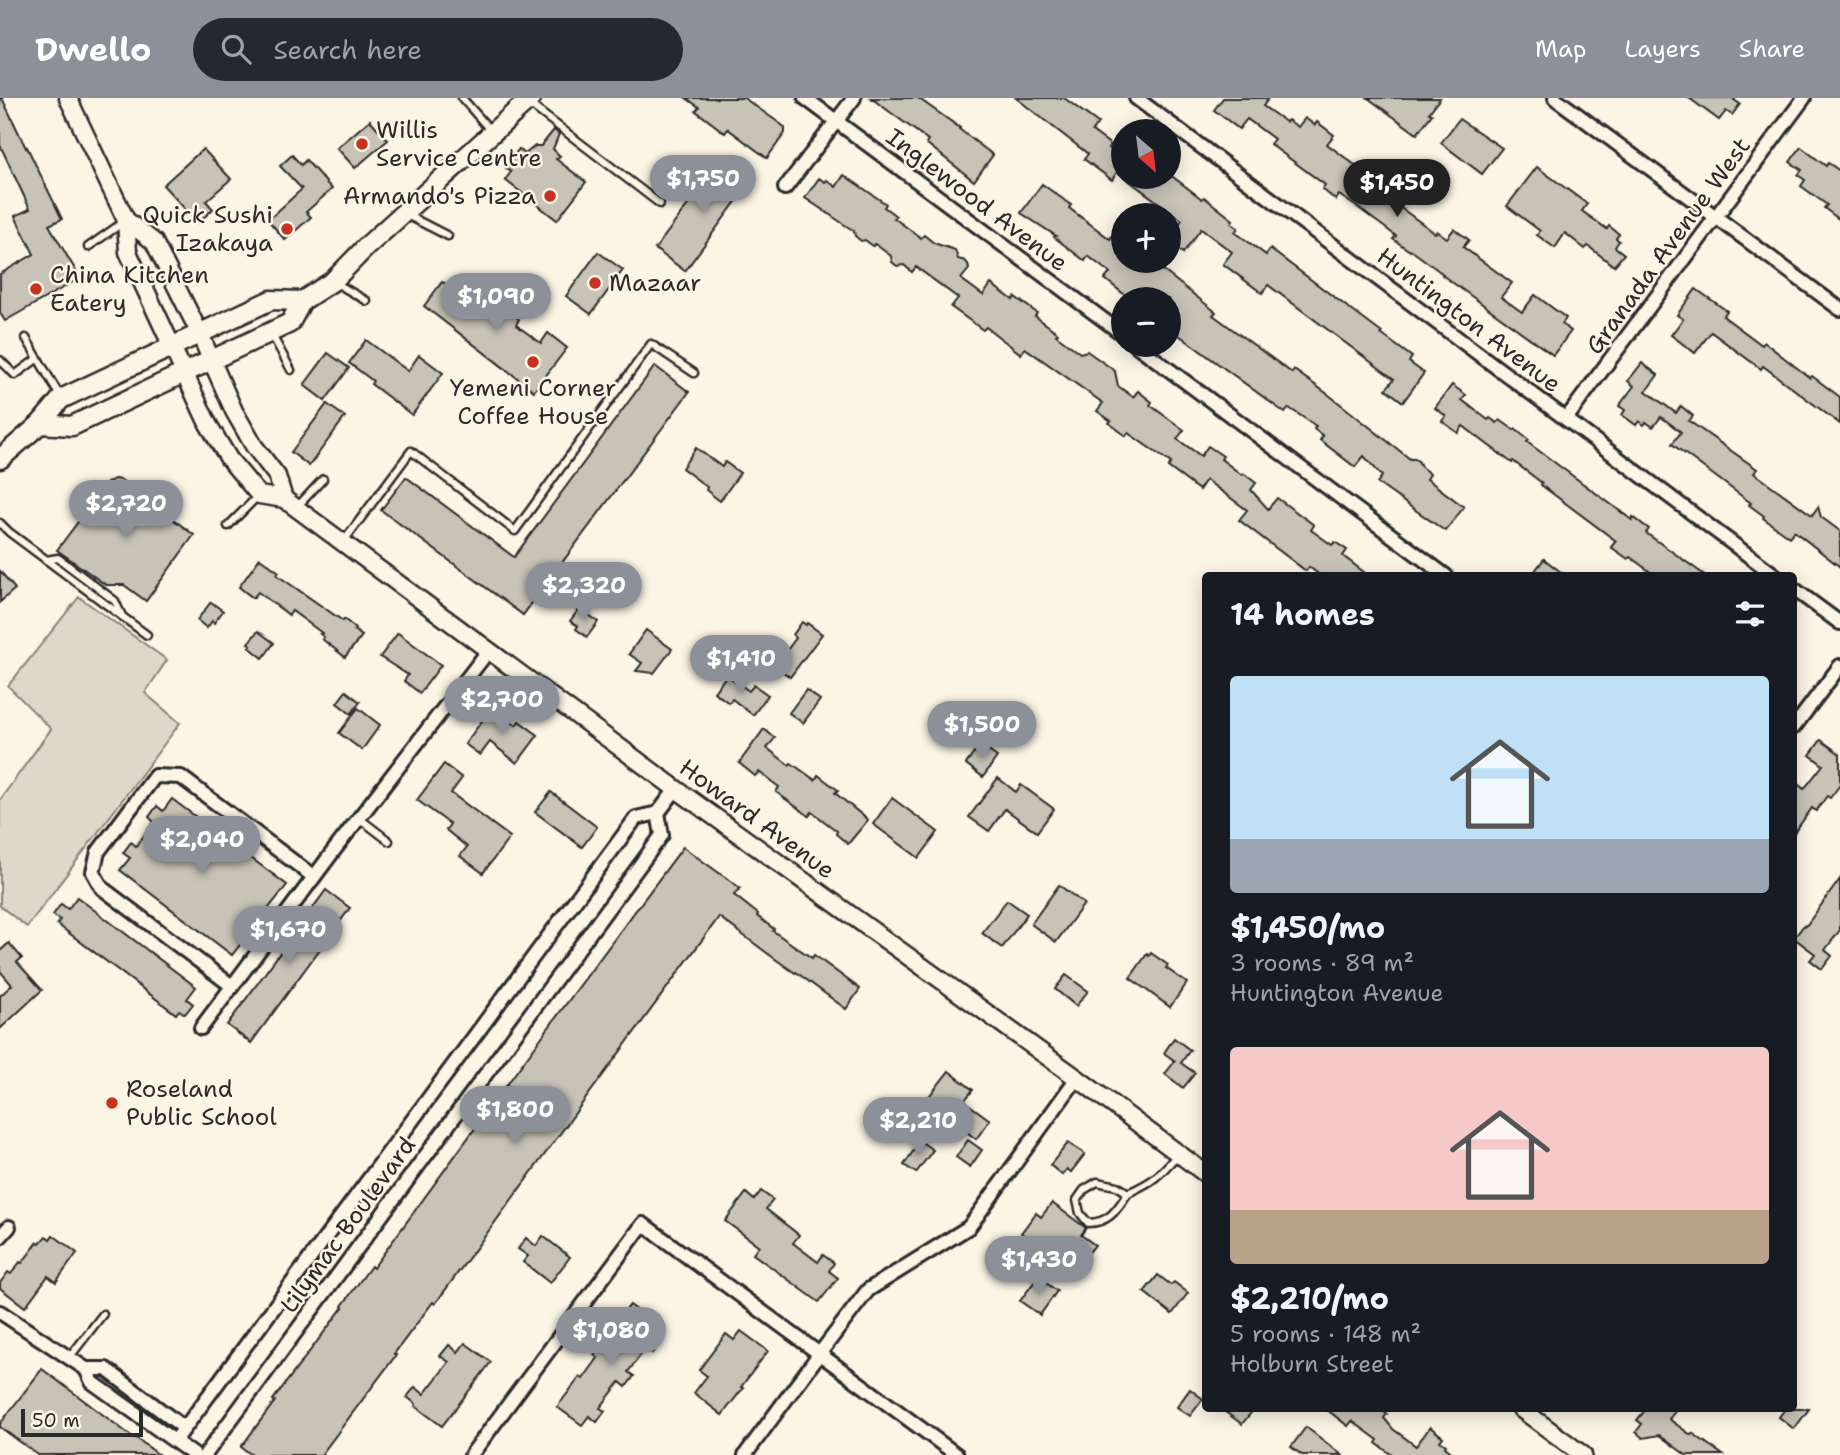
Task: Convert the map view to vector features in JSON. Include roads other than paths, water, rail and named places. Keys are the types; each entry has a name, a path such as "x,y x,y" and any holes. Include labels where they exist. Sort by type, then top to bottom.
{"main road":[{"path":"40,424 72,426 290,323 302,301 333,281 529,100"},
{"path":"0,459 40,424 61,399 271,300 302,301"}],"street":[{"path":"68,98 126,220 128,252 208,424 229,459 259,495"},
{"name":"Inglewood Avenue","path":"805,98 1111,325"},
{"path":"785,188 854,98"},
{"name":"Huntington Avenue","path":"1136,98 1771,572"},
{"path":"1555,98 1840,309"},
{"name":"Granada Avenue West","path":"1566,419 1804,98"},
{"path":"126,220 154,242 199,332 234,411 254,446 278,476 290,503"},
{"path":"1152,357 1441,572"},
{"name":"Howard Avenue","path":"259,495 290,503 676,789 1202,1171"},
{"path":"1797,591 1840,623"},
{"path":"201,1028 489,650"},
{"path":"1797,723 1840,666"},
{"path":"232,986 102,888 93,872 97,852 155,776 181,777 314,877"},
{"name":"Lilymac Boulevard","path":"174,1441 636,818 658,813 676,789"},
{"name":"Lilymac Boulevard","path":"205,1455 662,835 658,813"},
{"path":"745,1455 868,1290 969,1227 1077,1078"},
{"path":"471,1455 643,1224 957,1455"},
{"path":"0,1312 86,1369 92,1382 194,1455"},
{"path":"86,1369 106,1369 184,1428"},
{"path":"1525,1412 1583,1455"}],"lane":[{"path":"462,98 493,132"},
{"path":"529,100 660,204"},
{"path":"404,214 448,236"},
{"path":"88,247 126,220"},
{"path":"333,281 366,301"},
{"path":"271,332 291,370"},
{"path":"26,338 61,399"},
{"path":"343,542 411,451 515,531 651,344 694,373"},
{"path":"0,360 15,375 37,358"},
{"path":"290,503 323,479"},
{"path":"228,526 259,495"},
{"path":"0,523 46,560 58,558 115,601 122,617 147,635"},
{"path":"359,818 389,841"},
{"path":"1128,1193 1116,1186 1097,1182 1084,1190 1077,1200 1080,1213 1088,1223 1106,1220 1128,1193 1157,1178 1178,1153"},
{"path":"69,1358 103,1314"}],"place":[{"name":"Willis Service Centre","path":"362,144"},
{"name":"Armando's Pizza","path":"550,196"},
{"name":"Quick Sushi Izakaya","path":"287,229"},
{"name":"Mazaar","path":"595,283"},
{"name":"China Kitchen Eatery","path":"36,289"},
{"name":"Yemeni Corner Coffee House","path":"533,362"},
{"name":"Roseland Public School","path":"112,1103"}]}
